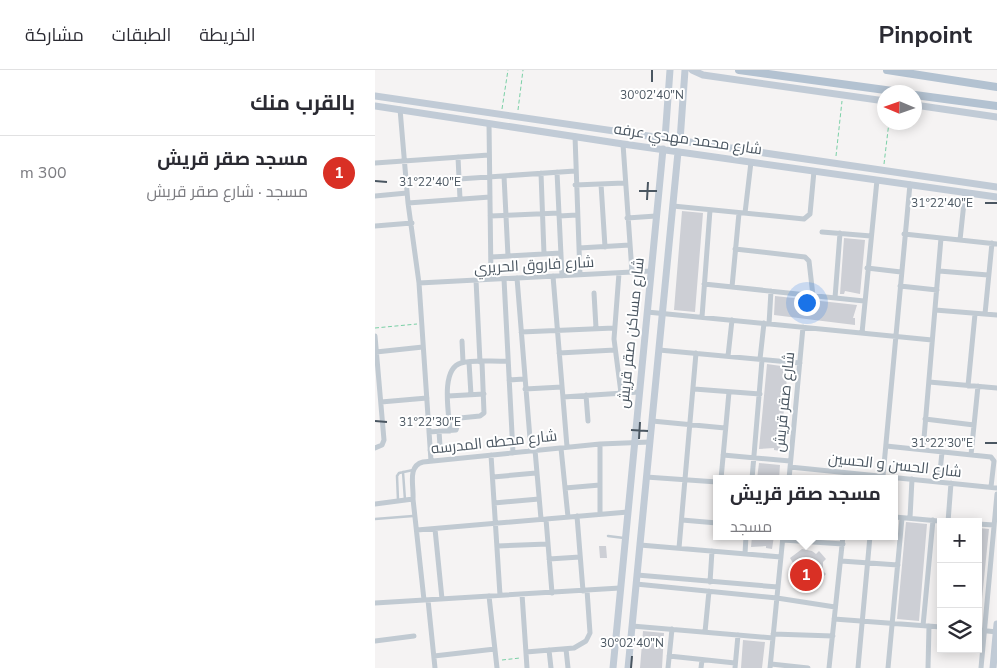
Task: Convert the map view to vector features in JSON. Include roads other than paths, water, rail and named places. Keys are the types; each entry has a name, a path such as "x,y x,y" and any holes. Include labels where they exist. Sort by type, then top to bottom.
{"main road":[{"path":"739,70 877,89"},
{"path":"887,70 997,87"},
{"path":"922,95 997,106"}],"street":[{"path":"665,138 670,70"},
{"path":"680,141 685,70"},
{"path":"692,70 703,75 877,100"},
{"name":"شارع محمد مهدي عرفه","path":"375,96 997,187"},
{"name":"شارع محمد مهدي عرفه","path":"375,106 607,142 997,197"},
{"path":"922,106 997,117"},
{"path":"400,109 408,203 419,283 431,461"},
{"path":"489,123 491,279"},
{"path":"607,142 613,136 613,130"},
{"path":"628,133 623,138 624,183 632,272"},
{"path":"575,136 575,185 580,275"},
{"name":"شارع مساكن صقر قريش","path":"613,668 663,149"},
{"name":"شارع مساكن صقر قريش","path":"628,668 678,152"},
{"path":"375,163 489,155"},
{"path":"458,157 460,199"},
{"path":"745,213 751,162"},
{"path":"459,180 575,171"},
{"path":"673,206 804,219 810,214 814,171"},
{"path":"557,172 562,276"},
{"path":"541,173 544,254"},
{"path":"504,176 508,256"},
{"path":"862,333 877,180"},
{"path":"575,185 624,183"},
{"path":"601,184 605,247"},
{"path":"883,475 909,184"},
{"path":"375,196 407,193"},
{"path":"960,240 965,193"},
{"path":"408,203 490,197"},
{"path":"702,318 710,210"},
{"path":"732,287 739,213"},
{"path":"490,216 577,215"},
{"path":"627,218 656,216"},
{"path":"375,226 412,223"},
{"path":"822,232 871,236"},
{"path":"835,298 840,234"},
{"path":"904,234 994,244 988,275 985,314"},
{"path":"923,450 941,238"},
{"path":"579,248 630,246"},
{"path":"735,249 805,257 809,261 813,296"},
{"path":"491,257 561,253"},
{"path":"867,268 901,272"},
{"name":"شارع فاروق الحريري","path":"419,283 651,271"},
{"path":"939,271 988,275"},
{"path":"619,273 614,328 621,393"},
{"path":"553,276 563,397 565,488 568,517"},
{"path":"517,278 525,389 539,499 548,544 552,593"},
{"path":"504,279 513,453"},
{"path":"429,432 457,430 459,419 482,414 485,410 476,280"},
{"path":"704,284 864,301"},
{"path":"900,286 937,290"},
{"path":"752,475 760,394 761,360 771,291"},
{"path":"594,293 596,328"},
{"path":"935,310 997,315"},
{"path":"647,312 931,340"},
{"path":"968,386 975,314"},
{"path":"728,356 733,320"},
{"name":"شارع صقر قريش","path":"789,475 803,327"},
{"path":"521,332 614,328"},
{"path":"375,336 377,391 381,402 384,440 381,445 375,448"},
{"path":"462,340 463,362"},
{"path":"376,352 423,347"},
{"path":"559,353 615,350"},
{"path":"659,350 800,363"},
{"path":"679,548 696,353"},
{"path":"450,431 448,396 450,372 455,366 463,362 508,361"},
{"path":"469,362 471,395"},
{"path":"509,380 524,379"},
{"path":"929,382 997,388"},
{"path":"971,455 978,386"},
{"path":"525,389 562,387"},
{"path":"694,389 760,394"},
{"path":"563,397 639,392"},
{"path":"721,475 729,392"},
{"path":"448,396 484,394"},
{"path":"586,395 588,421"},
{"path":"381,402 427,398"},
{"path":"925,419 974,425"},
{"path":"652,421 725,428"},
{"path":"430,450 436,450 440,446 439,431"},
{"name":"شارع محطه المدرسه","path":"413,470 420,462 600,444 650,442"},
{"path":"600,444 600,514"},
{"path":"886,446 991,456 993,459 994,487"},
{"path":"939,482 941,452"},
{"path":"491,455 500,594"},
{"name":"شارع الحسن و الحسين","path":"723,455 754,458 851,475"},
{"path":"413,470 413,499 435,668"},
{"path":"493,477 536,473"},
{"path":"646,477 713,482"},
{"name":"شارع الحسن و الحسين","path":"898,478 994,487"},
{"path":"910,518 912,479"},
{"path":"949,518 951,483"},
{"path":"565,488 600,485"},
{"path":"982,622 997,494"},
{"path":"375,504 413,499"},
{"path":"494,503 539,499"},
{"path":"417,530 627,512"},
{"path":"526,655 549,650 579,647 589,637 577,516"},
{"path":"898,517 937,520"},
{"path":"888,668 902,518"},
{"path":"682,520 713,523"},
{"path":"928,668 926,626 933,520"},
{"path":"982,524 994,525"},
{"path":"435,529 442,599"},
{"path":"745,554 747,540"},
{"path":"783,540 770,666 808,668"},
{"path":"803,540 843,544"},
{"path":"829,668 843,540"},
{"path":"858,668 870,540"},
{"path":"497,546 548,544"},
{"path":"639,545 781,557"},
{"path":"710,582 712,551"},
{"path":"549,559 580,557"},
{"path":"841,560 897,565"},
{"path":"637,575 778,587"},
{"path":"635,584 777,598 835,607"},
{"path":"375,603 620,588"},
{"path":"705,632 709,591"},
{"path":"522,594 527,668"},
{"path":"489,596 497,668 493,668"},
{"path":"835,619 937,627"},
{"path":"632,626 738,635 833,636"},
{"path":"668,668 672,629"},
{"path":"982,630 997,629 993,668"},
{"path":"669,656 735,665 738,635"},
{"path":"375,641 414,636"},
{"path":"434,656 495,649"},
{"path":"566,649 568,668"},
{"path":"549,650 551,668"},
{"path":"981,653 981,668"},
{"path":"701,668 702,660"}],"lane":[{"path":"398,502 396,478 398,474 413,470"},
{"path":"403,472 405,501"},
{"path":"375,519 415,516"},
{"path":"608,536 625,538"}],"place":[{"name":"مسجد صقر قريش","path":"806,575"}]}
